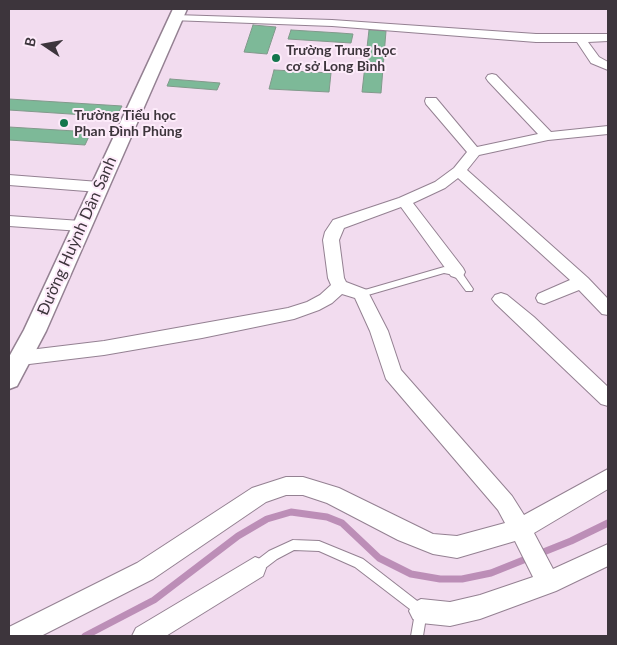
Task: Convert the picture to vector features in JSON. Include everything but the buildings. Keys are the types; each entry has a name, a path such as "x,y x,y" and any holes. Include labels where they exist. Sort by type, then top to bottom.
{"street":[{"path":"340,23 343,9"},
{"path":"177,13 536,38 608,38"},
{"name":"Đường Huỳnh Dân Sanh","path":"9,379 21,358 177,13"},
{"path":"580,38 595,60 608,66"},
{"path":"492,78 548,136"},
{"path":"431,101 474,152"},
{"path":"548,583 505,503 393,374 379,331 361,294 340,286 336,278 331,240 338,224 404,202 440,186 459,172 474,152 548,136 608,130"},
{"path":"459,172 582,282 608,309"},
{"path":"9,180 99,187"},
{"path":"404,202 458,272"},
{"path":"9,221 81,226"},
{"path":"544,298 582,282"},
{"path":"21,358 133,343 288,314 313,306 326,299 340,286"},
{"path":"501,299 523,317 608,398"},
{"path":"17,636 145,571 260,496 286,486 303,486 332,495 406,533 433,544 457,548 520,529 608,478"},
{"path":"420,611 450,614 480,607 548,583 608,555"},
{"path":"144,636 255,568"}],"lane":[{"path":"361,294 444,270 458,272 469,289"},
{"path":"255,568 273,555 293,545 319,546 359,563 420,611 417,636"}],"waterway":[{"path":"85,636 154,600 238,536 267,519 291,512 327,517 342,523 379,558 411,574 440,579 462,579 491,573 571,541 608,523"}],"place":[{"name":"Trường Trung học cơ sở Long Bình","path":"276,58"},
{"name":"Trường Tiểu học Phan Đình Phùng","path":"64,123"}]}
